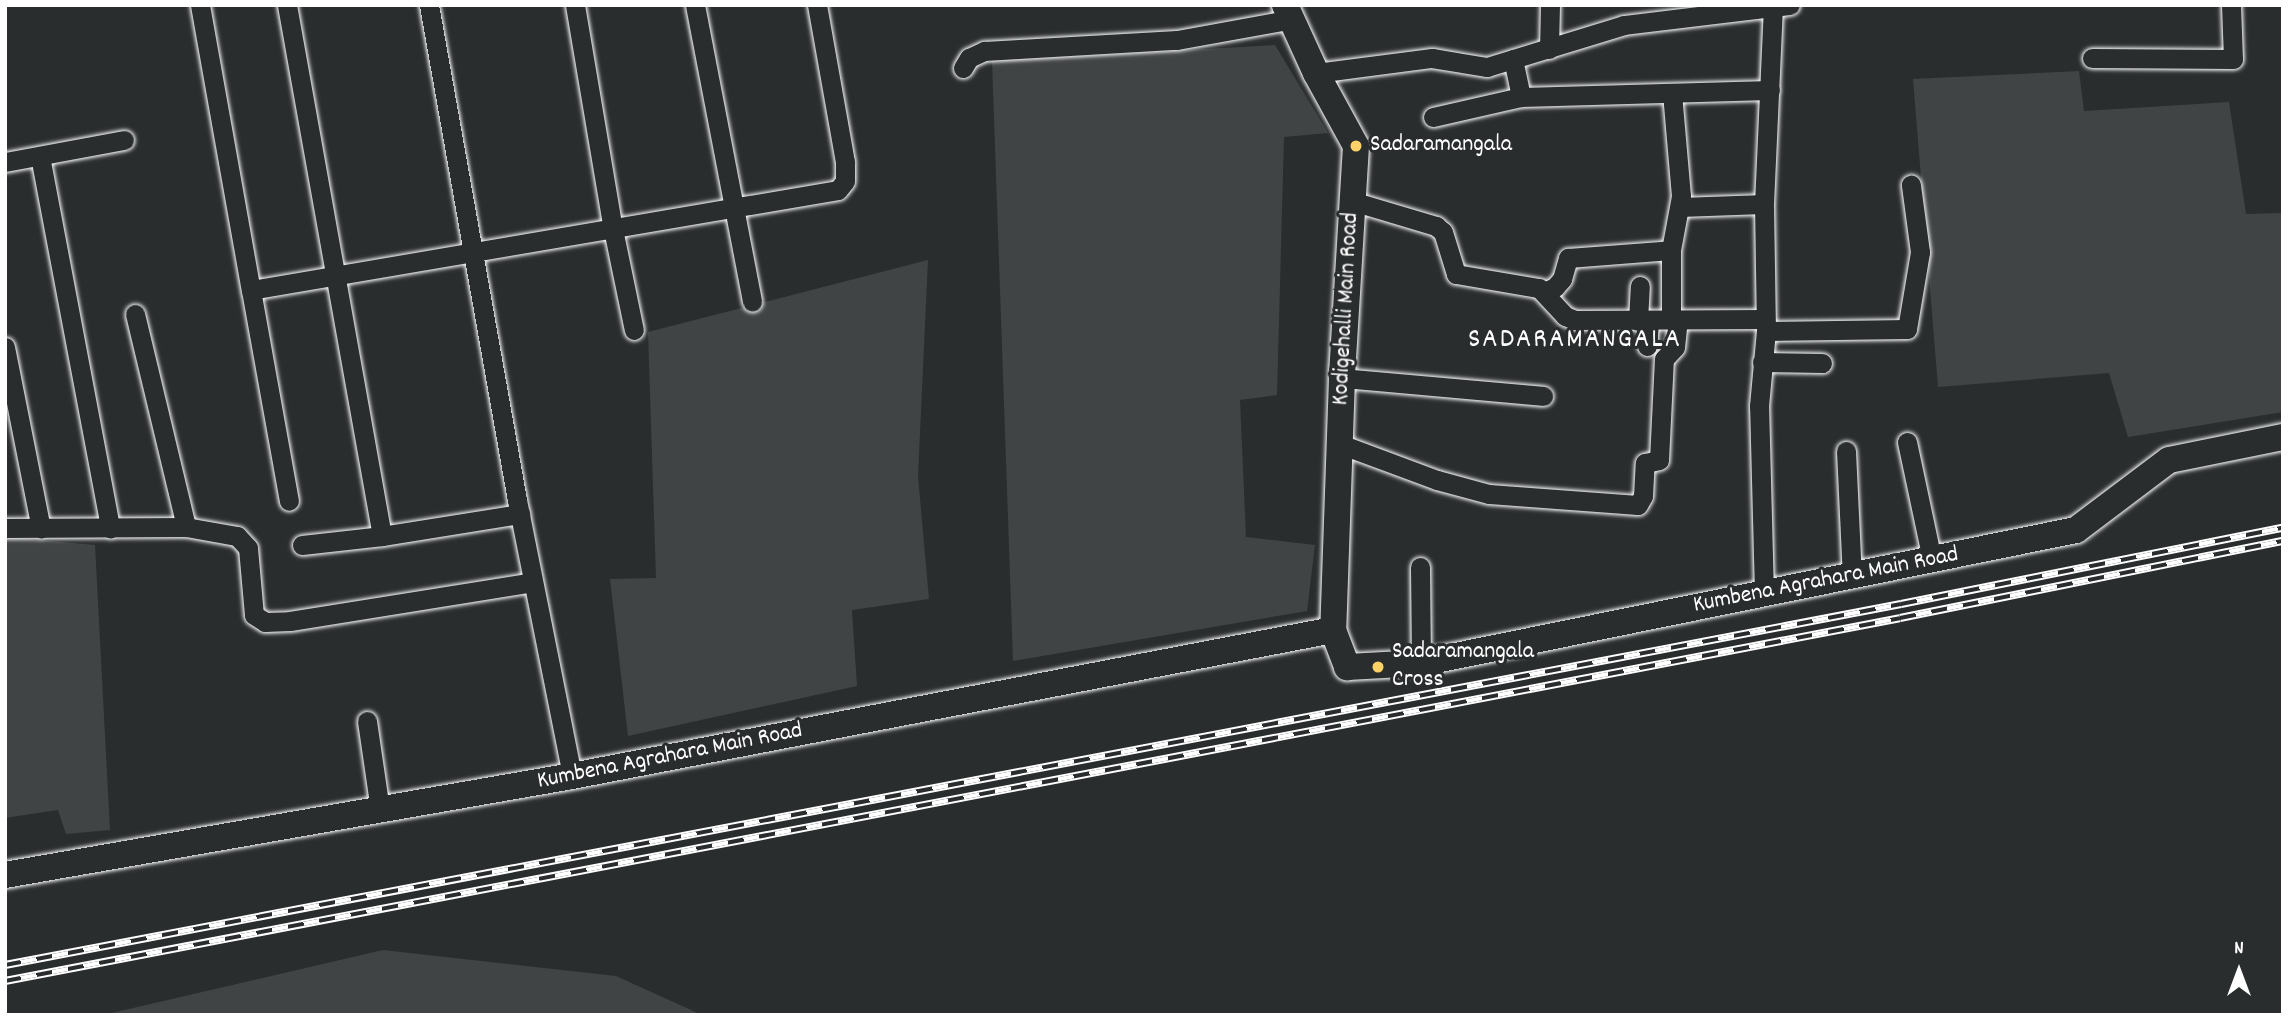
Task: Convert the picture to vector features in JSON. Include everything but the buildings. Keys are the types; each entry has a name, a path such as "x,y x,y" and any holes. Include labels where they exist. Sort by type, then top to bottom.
{"street":[{"path":"200,5 289,501"},
{"path":"287,5 382,536"},
{"path":"429,5 520,514 572,776"},
{"path":"575,5 613,229 634,330"},
{"path":"695,5 752,302"},
{"path":"251,290 838,190 845,181 845,162 817,5"},
{"path":"1549,49 1550,5"},
{"path":"2092,58 2233,59 2231,5"},
{"path":"1316,73 1432,58 1487,67 1624,25 1779,6 1770,90 1764,204 1767,260 1759,492 1764,594"},
{"path":"962,68 969,58 984,51 1177,40 1288,12"},
{"name":"Kodigehalli Main Road","path":"1288,12 1316,73 1356,146 1342,378 1333,630"},
{"path":"1513,59 1521,97"},
{"path":"1433,117 1521,97 1770,90"},
{"path":"1340,444 1437,480 1489,494 1638,505 1643,496 1645,463 1659,460 1664,359 1675,347 1671,250 1680,207 1681,181 1672,93"},
{"path":"5,162 124,140"},
{"path":"40,156 110,528"},
{"path":"1352,201 1436,226 1443,232 1457,274 1532,285 1544,292 1565,316 1575,320 1675,320 1907,329 1920,252 1911,185"},
{"path":"1680,207 1764,204"},
{"path":"1544,292 1555,287 1562,279 1568,258 1671,250"},
{"path":"1640,286 1647,346"},
{"path":"135,314 186,527"},
{"path":"5,346 41,528"},
{"path":"1762,362 1822,363"},
{"path":"1342,378 1543,396"},
{"name":"Kumbena Agrahara Main Road","path":"5,875 572,776 1333,630 1347,667 1421,663 2076,530 2169,460 2283,437"},
{"path":"1907,442 1932,560"},
{"path":"1846,451 1852,576"},
{"path":"302,545 382,536 520,514"},
{"path":"5,528 186,527 237,536 248,548 254,615 265,622 290,621 533,582"},
{"path":"1420,567 1421,663"},
{"path":"367,721 380,810"}],"shaded area":[{"path":"1275,45 1328,133 1284,137 1277,395 1240,400 1246,537 1315,545 1307,611 1013,661 992,61"},
{"path":"2079,71 2084,111 2229,102 2246,214 2283,213 2283,412 2128,437 2109,373 1938,387 1913,79"},
{"path":"928,260 918,476 929,599 852,610 857,686 628,736 610,579 656,578 648,332"},
{"path":"5,537 95,545 110,830 66,834 58,810 5,818"},
{"path":"383,950 616,976 702,1015 103,1015"}],"railway":[{"path":"5,965 1901,604 2283,528"},
{"path":"5,981 1900,618 2283,541"}],"place":[{"name":"Sadaramangala","path":"1356,146"},
{"name":"Sadaramangala Cross","path":"1378,667"}],"district":[{"name":"SADARAMANGALA","path":"1575,341"}]}
